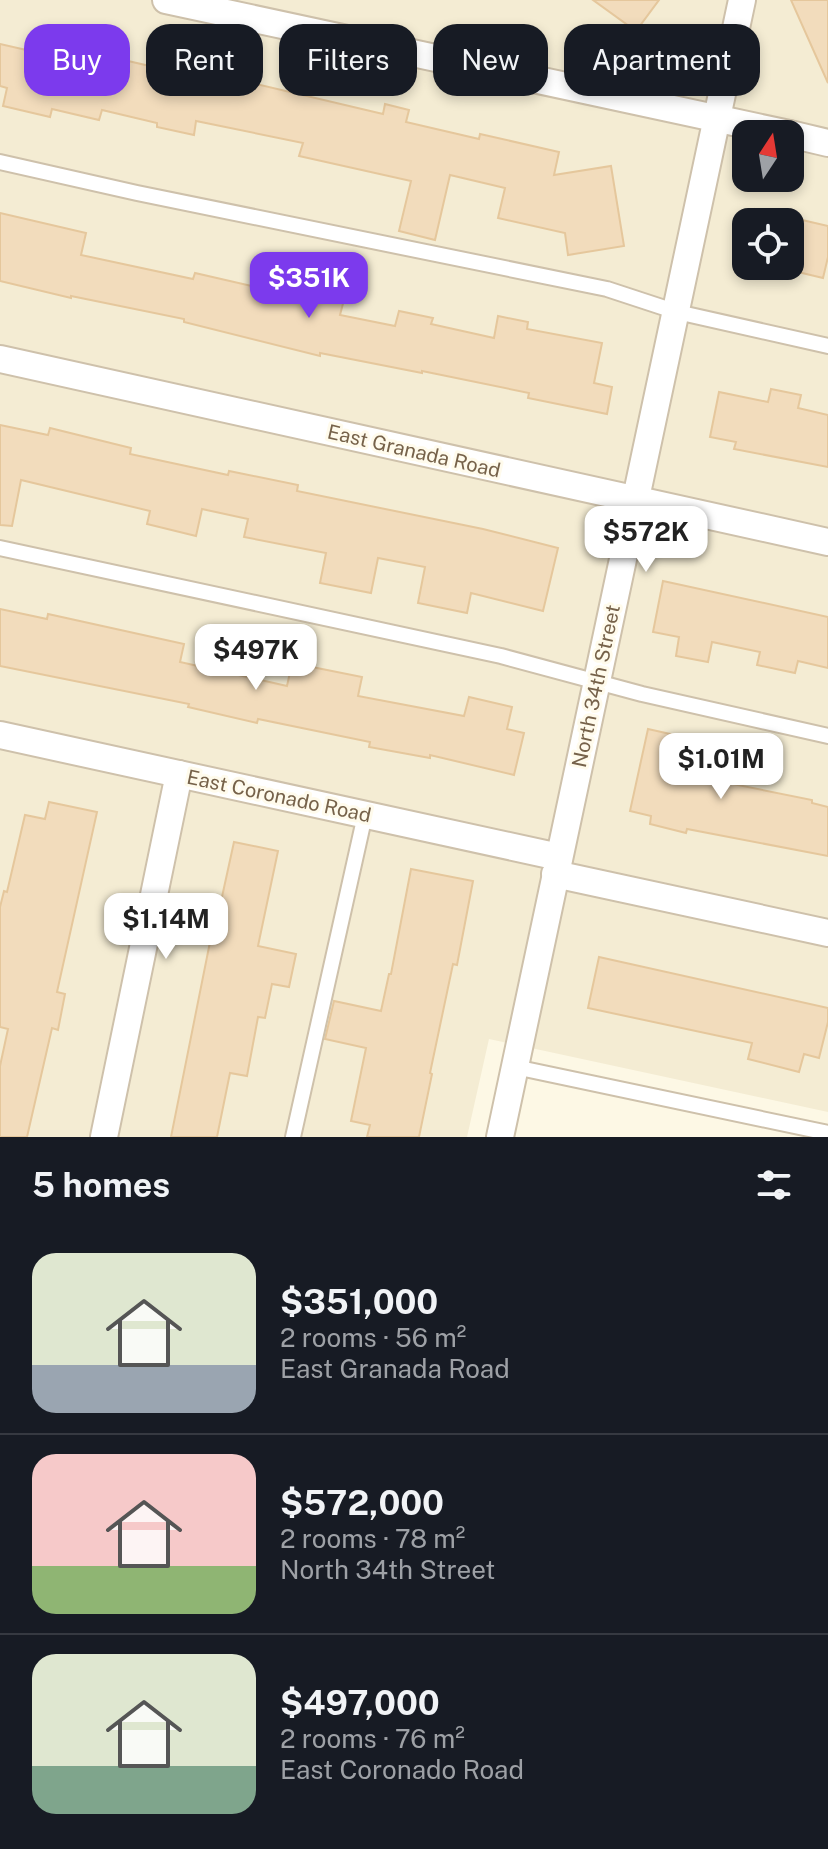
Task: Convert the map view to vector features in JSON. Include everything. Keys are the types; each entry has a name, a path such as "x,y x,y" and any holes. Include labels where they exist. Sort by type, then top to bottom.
{"street":[{"path":"166,0 732,121"},
{"name":"North 34th Street","path":"500,1137 742,0"},
{"path":"804,137 828,143"},
{"name":"East Granada Road","path":"0,359 828,542"},
{"name":"East Coronado Road","path":"0,735 365,815 828,933"},
{"path":"104,1137 179,774"}],"lane":[{"path":"0,162 607,289 677,312 828,346"},
{"path":"0,548 501,656 597,683 828,736"},
{"path":"293,1137 365,815"},
{"path":"515,1067 828,1133"}],"shaded area":[{"path":"0,0 828,0 828,1112 489,1039 467,1137 0,1137"}],"building":[{"path":"593,0 659,0 641,24 626,24"},
{"path":"791,0 828,0 828,83"},
{"path":"0,44 24,49 24,96 130,96 130,61 146,65 146,96 263,96 263,86 279,89 279,96 307,96 383,114 385,104 409,110 406,122 479,139 480,134 559,152 554,175 611,166 624,246 568,255 565,233 498,218 505,188 450,175 435,240 399,231 411,181 299,156 303,143 196,121 194,135 102,110 99,120 52,109 50,117 3,106 7,88 0,86"},
{"path":"0,213 86,233 81,255 193,279 195,273 256,287 255,291 305,303 308,287 345,296 340,315 395,326 399,311 433,318 431,324 494,338 498,316 528,322 527,329 602,343 594,383 612,387 607,414 528,398 529,393 422,371 320,353 320,356 184,322 184,319 0,281"},
{"path":"804,220 828,226 828,257 823,278 804,273"},
{"path":"771,389 801,395 798,408 828,415 828,467 734,449 736,442 710,437 719,392 768,402"},
{"path":"0,425 48,435 50,428 131,448 130,454 228,475 229,471 298,485 297,491 483,529 558,548 543,611 471,593 467,613 418,603 425,567 378,558 371,593 320,583 326,553 244,537 248,519 202,509 196,536 147,524 150,511 21,480 12,526 0,525"},
{"path":"663,581 828,617 828,668 798,661 795,673 757,665 760,652 712,642 708,662 676,656 679,637 653,632"},
{"path":"0,609 47,619 48,614 184,644 180,662 287,686 292,663 362,677 358,696 464,716 469,697 512,707 507,729 524,733 514,775 430,755 430,758 369,747 370,742 258,719 257,723 188,707 189,704 0,666"},
{"path":"648,729 706,742 698,777 812,800 812,803 828,807 828,856 687,829 686,833 650,824 651,816 630,811"},
{"path":"49,802 97,812 57,992 65,994 58,1030 52,1028 27,1137 0,1137 0,1066 8,1029 0,1027 0,907 4,891 7,892 25,815 45,819"},
{"path":"234,842 278,851 258,946 296,954 289,987 272,984 265,1018 258,1017 247,1076 230,1073 217,1137 171,1137 211,937"},
{"path":"411,869 473,881 457,965 453,964 430,1073 419,1137 367,1137 370,1125 351,1121 366,1048 325,1039 334,1001 381,1011"},
{"path":"599,957 828,1008 828,1022 819,1058 804,1054 799,1072 748,1059 752,1043 588,1008"}]}
